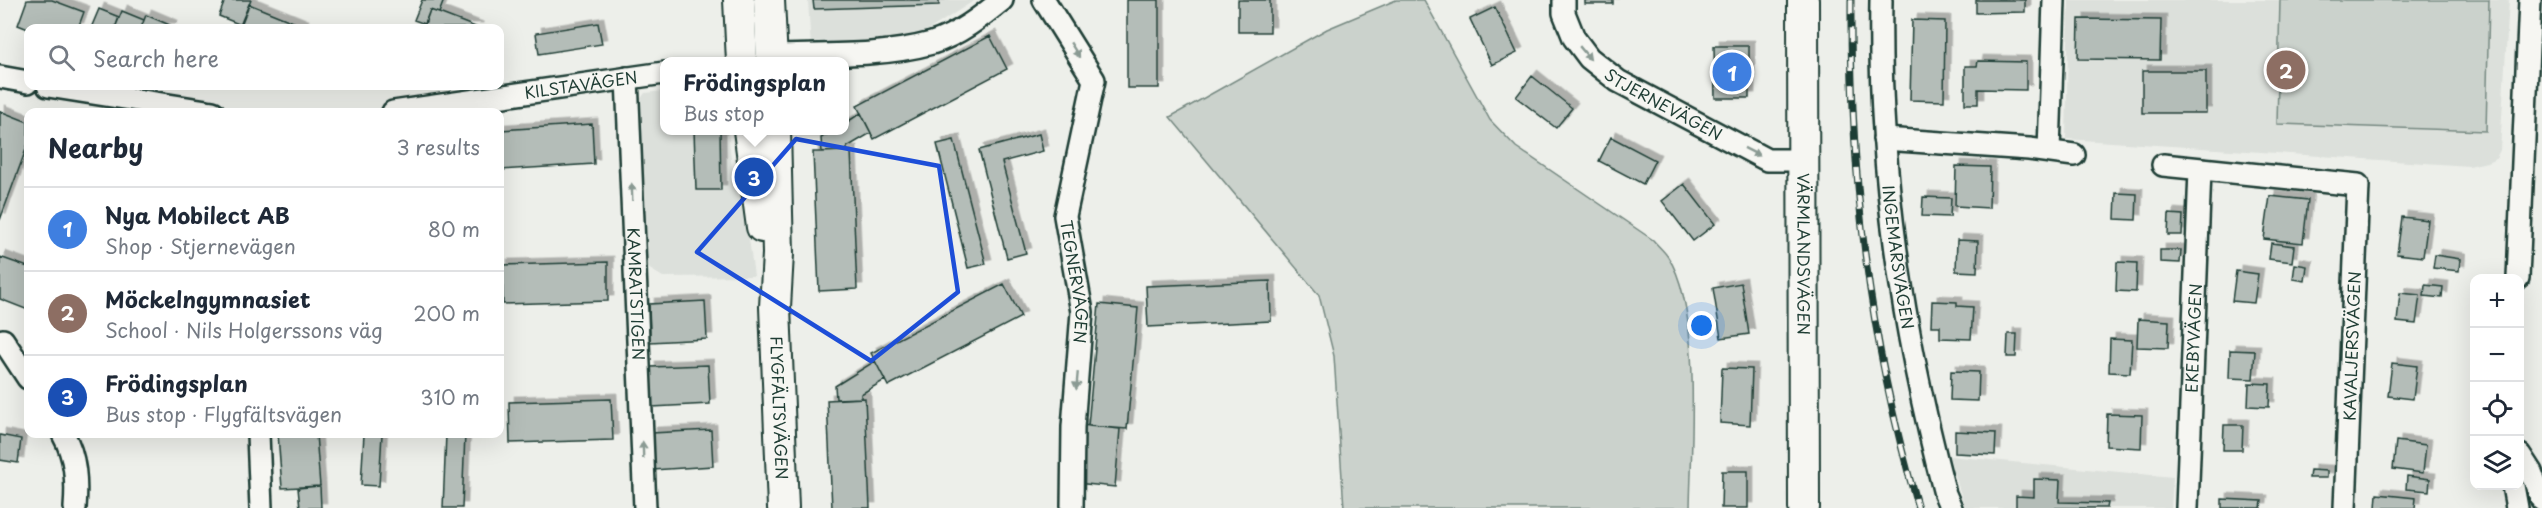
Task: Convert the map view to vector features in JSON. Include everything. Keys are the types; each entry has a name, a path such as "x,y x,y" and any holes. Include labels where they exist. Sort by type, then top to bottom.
{"street":[{"path":"738,57 739,0"},
{"path":"769,0 772,57"},
{"path":"802,57 893,51 934,43 974,23 1002,0"},
{"name":"TEGNÉRVÄGEN","path":"1044,0 1094,81 1065,216 1082,312 1073,427 1072,508"},
{"name":"STJERNEVÄGEN","path":"1564,0 1564,13 1574,38 1589,58 1618,81 1767,160 1802,160"},
{"name":"VÄRMLANDSVÄGEN","path":"1803,0 1804,508"},
{"name":"INGEMARSVÄGEN","path":"1881,0 1884,139 1893,229 1908,334 1921,401 1951,508"},
{"path":"2049,152 2054,0"},
{"path":"2517,274 2530,0"},
{"name":"KILSTAVÄGEN","path":"421,108 660,74"},
{"path":"0,77 24,81"},
{"name":"KAMRATSTIGEN","path":"627,78 645,508"},
{"path":"73,90 188,108"},
{"name":"FLYGFÄLTSVÄGEN","path":"750,135 775,307"},
{"name":"FLYGFÄLTSVÄGEN","path":"776,135 778,254 775,307 783,508"},
{"path":"1884,139 2074,154"},
{"path":"2163,165 2200,170"},
{"name":"KAVALJERSVÄGEN","path":"2200,170 2358,185 2345,508"},
{"name":"EKEBYVÄGEN","path":"2187,508 2200,170"},
{"path":"1,339 24,345"},
{"path":"1,339 24,372"},
{"path":"64,438 75,466 77,487 75,508"},
{"path":"258,438 261,508"},
{"path":"2524,462 2542,500"},
{"path":"2513,490 2517,508"}],"highlighted area":[{"path":"796,139 939,166 958,292 871,361 697,252"}],"shaded area":[{"path":"808,0 975,0 913,40 811,48"},
{"path":"1396,0 1424,0 1490,120 1516,147 1653,240 1668,257 1679,280 1686,309 1690,342 1692,415 1690,508 1344,508 1334,356 1319,295 1170,117 1327,29"},
{"path":"2069,0 2509,0 2500,150 2496,158 2469,166 2066,139"},
{"path":"2280,0 2489,0 2486,131 2277,124"},
{"path":"660,91 660,135 728,135 734,187 744,201 754,276 663,277 643,265 638,103 645,93"},
{"path":"1949,456 2173,477 2171,508 1965,508"}],"building":[{"path":"27,0 52,0 84,12 80,24 24,24 24,27 18,25"},
{"path":"225,0 251,0 241,24 219,16"},
{"path":"422,0 444,0 439,13 430,10 425,24 414,20"},
{"path":"813,0 939,0 939,5 814,9"},
{"path":"1127,0 1159,0 1159,88 1127,88"},
{"path":"1238,0 1270,0 1270,32 1238,32"},
{"path":"1585,0 1613,0 1613,4 1585,4"},
{"path":"1976,0 2025,0 2025,12 1976,13"},
{"path":"249,4 298,24 241,24"},
{"path":"1495,7 1517,53 1492,65 1470,19"},
{"path":"99,9 119,17 116,24 93,24"},
{"path":"430,10 468,24 425,24"},
{"path":"122,11 144,20 142,24 117,24"},
{"path":"146,15 167,24 143,24"},
{"path":"2079,19 2161,20 2160,60 2078,59"},
{"path":"1912,20 1945,21 1944,101 1910,100"},
{"path":"598,23 602,44 539,54 536,33"},
{"path":"990,36 1007,69 874,139 857,106"},
{"path":"1714,46 1749,46 1749,98 1715,98"},
{"path":"1978,61 2026,62 2026,90 1978,89 1978,104 1965,104 1965,66 1977,66"},
{"path":"2142,71 2206,71 2206,113 2142,113"},
{"path":"1532,76 1572,108 1556,128 1516,97"},
{"path":"0,111 24,120 24,155 0,220"},
{"path":"861,113 871,133 847,147 847,151 822,152 821,138 826,135 849,135 849,121"},
{"path":"592,124 594,164 504,170 504,130"},
{"path":"1039,134 1043,151 1002,162 1026,253 1007,258 979,150"},
{"path":"694,135 720,135 721,190 696,190"},
{"path":"1611,137 1655,160 1643,184 1599,161"},
{"path":"954,140 986,264 968,268 937,144"},
{"path":"851,151 857,289 819,291 813,152"},
{"path":"1956,166 1990,167 1989,208 1955,206"},
{"path":"1684,184 1715,224 1693,241 1662,201"},
{"path":"2116,193 2137,194 2136,220 2115,219"},
{"path":"2270,196 2308,200 2303,243 2264,239"},
{"path":"1923,197 1951,198 1950,217 1922,216"},
{"path":"2169,214 2183,215 2182,235 2168,235"},
{"path":"2402,217 2428,220 2423,257 2397,254"},
{"path":"1957,240 1978,241 1977,272 1956,271"},
{"path":"2271,243 2294,246 2292,262 2269,259"},
{"path":"2160,250 2181,250 2180,263 2160,262"},
{"path":"2435,255 2460,259 2459,271 2433,268"},
{"path":"0,257 24,266 24,308 0,299"},
{"path":"608,262 608,301 504,304 504,265"},
{"path":"2117,262 2137,263 2136,292 2116,291"},
{"path":"2295,264 2307,266 2305,281 2293,279"},
{"path":"2236,271 2258,274 2254,303 2232,301"},
{"path":"1270,281 1271,321 1148,327 1146,286"},
{"path":"1741,283 1749,334 1721,338 1713,288"},
{"path":"1004,284 1021,317 888,386 871,353"},
{"path":"2425,285 2443,287 2442,298 2424,296"},
{"path":"2400,293 2420,295 2416,324 2397,322"},
{"path":"705,301 707,339 650,342 649,304"},
{"path":"1932,301 1957,302 1957,306 1973,307 1971,339 1940,338 1940,326 1931,326"},
{"path":"1099,304 1138,308 1127,429 1088,426"},
{"path":"2138,319 2169,321 2168,348 2137,347"},
{"path":"2008,334 2017,334 2016,357 2007,357"},
{"path":"2110,339 2132,340 2130,373 2109,372"},
{"path":"2230,350 2255,351 2253,379 2229,378"},
{"path":"875,361 885,380 861,394 861,398 836,399 835,386"},
{"path":"2392,363 2417,366 2413,399 2388,396"},
{"path":"708,365 710,404 652,407 650,367"},
{"path":"1722,368 1752,369 1750,425 1720,423"},
{"path":"1951,371 1979,372 1978,401 1950,400"},
{"path":"2249,383 2270,384 2269,407 2248,406"},
{"path":"865,398 870,508 832,508 827,400"},
{"path":"611,399 613,440 510,443 509,402"},
{"path":"2107,414 2142,415 2141,448 2106,446"},
{"path":"1081,425 1120,429 1115,487 1076,483"},
{"path":"2224,425 2243,425 2242,450 2223,450"},
{"path":"711,430 713,466 653,470 651,433"},
{"path":"1955,431 1996,433 1995,455 1955,453"},
{"path":"0,435 21,439 18,463 0,460"},
{"path":"278,438 316,438 320,486 282,488"},
{"path":"364,438 382,438 379,486 361,485"},
{"path":"446,438 465,438 462,508 443,508"},
{"path":"2396,441 2426,445 2423,473 2393,469"},
{"path":"2310,470 2327,471 2327,478 2309,478"},
{"path":"1722,471 1748,471 1748,508 1721,508"},
{"path":"2407,476 2430,479 2429,491 2406,489"},
{"path":"2034,479 2060,480 2059,502 2108,503 2107,508 2016,508 2016,496 2034,497"},
{"path":"320,486 321,508 300,508 298,488"},
{"path":"2377,494 2416,498 2415,508 2376,508"},
{"path":"2222,499 2262,501 2261,508 2222,508"}],"railway":[{"path":"1851,0 1854,130 1865,256 1886,381 1918,508"}],"place":[{"name":"Möckelngymnasiet","path":"2286,70"},
{"name":"Nya Mobilect AB","path":"1732,72"},
{"name":"Frödingsplan","path":"754,177"}]}
